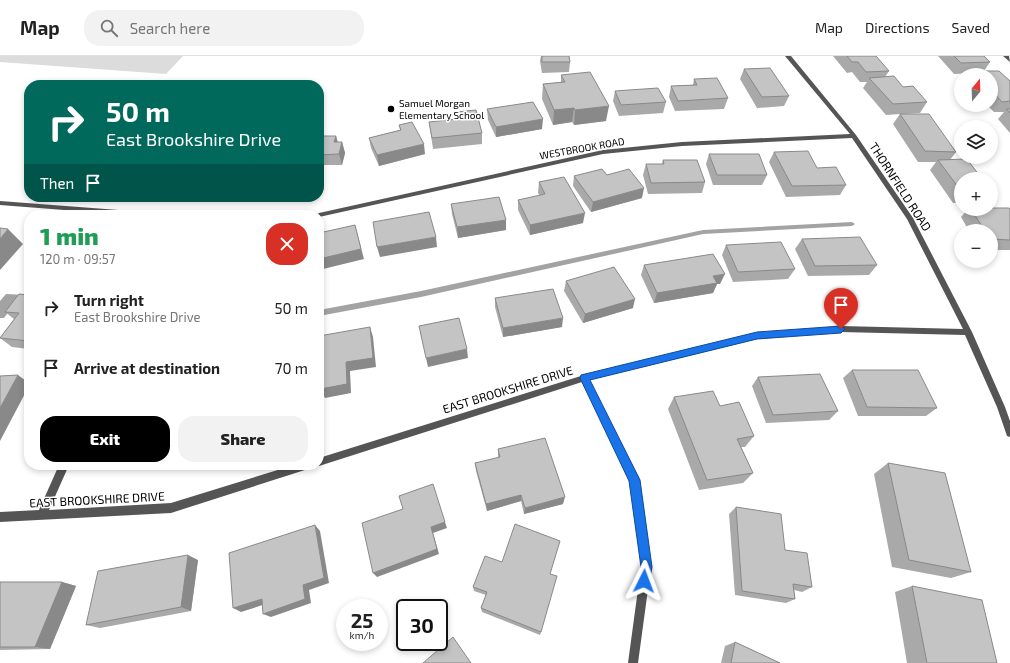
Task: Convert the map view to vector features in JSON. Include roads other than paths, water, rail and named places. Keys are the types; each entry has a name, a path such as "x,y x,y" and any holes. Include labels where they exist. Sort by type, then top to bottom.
{"street":[{"name":"THORNFIELD ROAD","path":"788,56 854,136 910,218 968,332 1001,408 1010,433"},
{"path":"1006,56 1010,60"},
{"name":"WESTBROOK ROAD","path":"324,214 603,152 682,144 854,136"},
{"path":"0,203 92,210"},
{"name":"EAST BROOKSHIRE DRIVE","path":"324,460 584,378 757,336 841,329 968,332"},
{"path":"584,378 634,480 646,567 633,663"},
{"path":"42,515 62,470"},
{"name":"EAST BROOKSHIRE DRIVE","path":"0,518 171,508 292,470"}],"waterway":[{"path":"324,312 421,294 703,232 852,224"}],"place":[{"name":"Samuel Morgan Elementary School","path":"391,109"}]}
